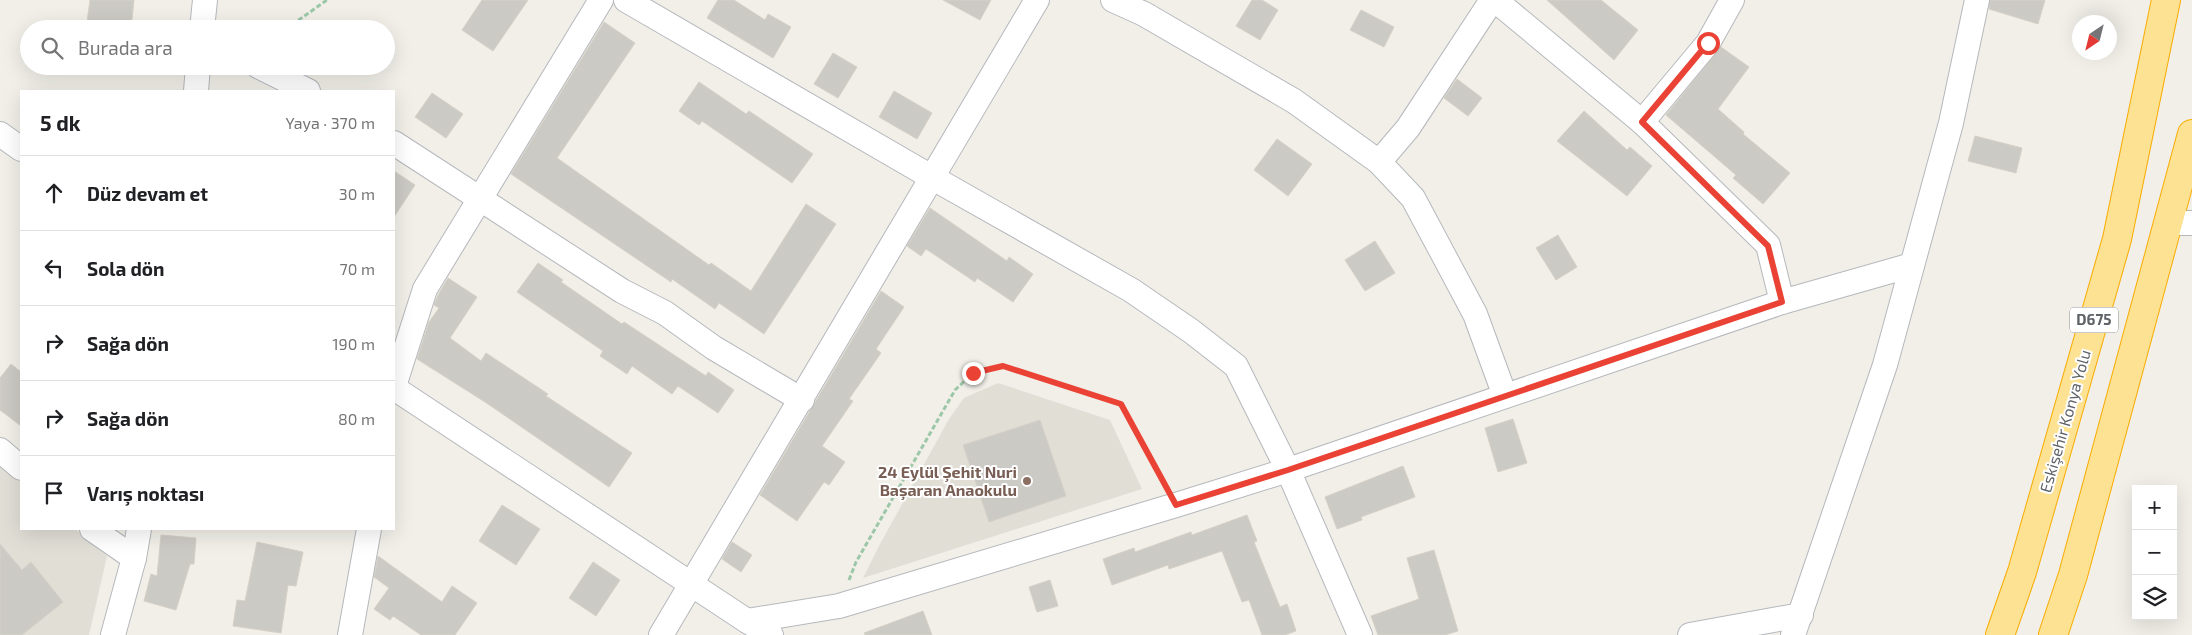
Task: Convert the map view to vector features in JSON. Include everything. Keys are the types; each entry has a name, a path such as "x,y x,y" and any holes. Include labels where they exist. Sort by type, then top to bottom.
{"highway":[{"name":"Eskişehir Konya Yolu","path":"2000,635 2022,572 2117,239 2166,0"},
{"name":"D675","path":"2052,635 2073,575 2179,223 2192,134"}],"street":[{"path":"203,20 205,0"},
{"path":"395,384 425,289 478,198 601,0"},
{"path":"626,0 1131,290 1191,331 1236,366 1288,470 1360,635"},
{"path":"661,635 802,400 1037,0"},
{"path":"1113,0 1144,14 1294,101 1379,162 1413,198 1471,305 1505,396"},
{"path":"1379,162 1408,128 1493,0 1642,122 1768,246 1782,302"},
{"path":"1642,122 1708,43 1732,0"},
{"path":"1690,635 1797,625 1885,365 1951,123 1977,0"},
{"path":"196,90 197,75"},
{"path":"276,75 306,90"},
{"path":"0,134 20,148"},
{"path":"395,144 622,291 665,313 714,348 802,400"},
{"path":"747,621 839,606 1176,505 1288,470 1782,302 1912,264"},
{"path":"395,388 771,635"},
{"path":"0,450 20,467"},
{"path":"93,530 134,558"},
{"path":"112,635 134,558 139,530"},
{"path":"350,635 368,530"}],"path":[{"path":"299,20 327,0"},
{"path":"839,606 856,562 955,390 973,373 1003,366 1121,404 1176,505"}],"shaded area":[{"name":"24 Eylül Şehit Nuri Başaran Anaokulu","path":"998,383 1110,420 1142,489 863,578 949,419 964,398"},
{"path":"0,465 20,482 20,530 76,530 107,556 89,635 0,635"}],"building":[{"path":"90,0 134,0 132,20 87,20"},
{"path":"482,0 528,0 493,51 462,30"},
{"path":"718,0 734,0 765,20 768,14 791,27 773,58 707,18"},
{"path":"943,0 991,0 980,20"},
{"path":"1252,0 1262,0 1278,10 1260,40 1236,26"},
{"path":"1547,0 1601,0 1638,30 1614,60"},
{"path":"1990,0 2045,0 2038,24 1989,9"},
{"path":"1361,10 1394,27 1384,47 1350,30"},
{"path":"604,22 635,43 557,158 709,265 711,263 751,291 806,204 836,224 764,334 719,303 715,309 672,279 671,282 511,174"},
{"path":"1721,47 1749,67 1718,109 1744,132 1743,134 1790,173 1763,204 1733,178 1736,175 1666,115"},
{"path":"833,53 857,67 838,98 814,84"},
{"path":"1457,79 1482,98 1468,116 1444,98"},
{"path":"699,82 746,114 749,111 813,154 792,183 702,121 699,125 679,111"},
{"path":"894,91 932,113 917,139 879,117"},
{"path":"432,93 463,114 446,138 415,117"},
{"path":"1584,111 1627,150 1630,147 1652,166 1627,196 1557,141"},
{"path":"1975,136 2022,148 2016,173 1968,161"},
{"path":"1277,139 1312,164 1288,196 1254,170"},
{"path":"395,172 415,185 395,215"},
{"path":"930,208 1007,261 1009,257 1033,274 1013,302 977,278 975,282 926,249 921,256 907,246"},
{"path":"1558,235 1577,267 1556,280 1536,248"},
{"path":"1375,241 1395,273 1365,291 1345,260"},
{"path":"538,263 563,280 561,282 622,324 624,322 706,376 708,372 734,390 718,413 678,386 672,394 632,366 627,374 600,356 603,351 517,292"},
{"path":"448,278 477,297 450,338 481,361 486,353 548,394 546,396 632,453 609,487 485,402 417,359 429,322 439,308 434,305"},
{"path":"881,291 904,307 876,349 881,353 849,399 853,401 822,446 845,462 829,485 824,482 797,521 760,495"},
{"path":"11,364 20,371 20,425 0,410 0,378"},
{"path":"1513,419 1527,463 1498,472 1485,428"},
{"path":"1040,420 1066,496 989,522 963,445"},
{"path":"1403,466 1415,497 1361,517 1362,520 1337,529 1325,497"},
{"path":"502,505 540,529 516,565 479,541"},
{"path":"1247,515 1257,541 1254,542 1280,607 1287,604 1296,631 1285,635 1262,635 1249,600 1242,602 1222,551 1169,569 1168,565 1112,585 1103,559 1134,548 1135,552 1191,532 1192,535"},
{"path":"161,535 196,538 194,564 190,564 176,610 144,601 151,574 157,576"},
{"path":"257,542 303,552 296,586 288,585 281,633 233,626 237,600 245,601"},
{"path":"732,542 752,555 741,572 722,559"},
{"path":"0,544 22,570 31,562 63,602 22,635 0,635"},
{"path":"1434,550 1458,631 1445,635 1378,635 1371,616 1419,599 1407,558"},
{"path":"378,556 442,602 452,586 477,603 455,635 421,635 393,616 390,620 374,609 389,588 374,577"},
{"path":"593,562 620,580 596,616 569,598"},
{"path":"1050,580 1058,606 1037,612 1029,587"},
{"path":"923,611 932,635 865,635 864,633"}],"place":[{"name":"24 Eylül Şehit Nuri Başaran Anaokulu","path":"1027,481"}],"route":[{"path":"973,373 1003,366 1121,404 1176,505 1288,470 1782,302 1768,246 1642,122 1708,43"}]}
